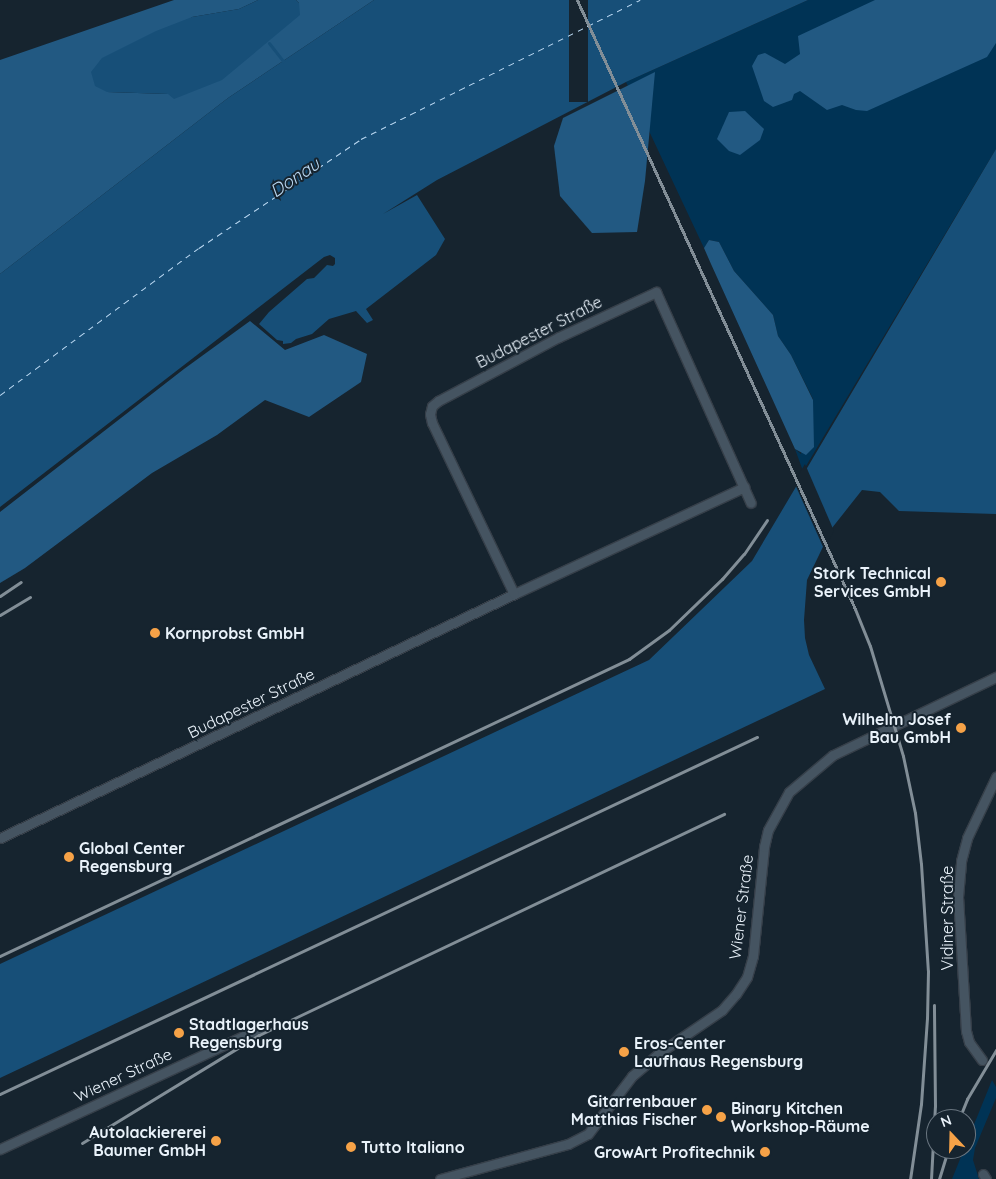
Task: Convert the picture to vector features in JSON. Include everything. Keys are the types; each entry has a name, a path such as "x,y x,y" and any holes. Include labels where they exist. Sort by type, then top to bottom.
{"street":[{"name":"Budapester Straße","path":"514,594 432,423 430,414 432,406 438,401 576,329 656,292 751,503"},
{"name":"Budapester Straße","path":"0,838 744,487"},
{"name":"Wiener Straße","path":"440,1179 568,1144 588,1134 603,1116 614,1096 638,1070 722,1010 736,994 746,977 753,956 764,847 772,823 789,792 833,755 996,678"},
{"name":"Vidiner Straße","path":"982,1060 968,1042 966,1031 958,898 960,861 967,838 996,777"},
{"name":"Wiener Straße","path":"0,1149 258,1029"}],"shaded area":[{"path":"174,0 258,0 239,9 192,17 107,92 168,94 299,3 296,0 374,0 228,98 0,274 0,60"},
{"path":"808,0 996,0 996,149 803,471 795,449 801,454 813,399 791,355 778,336 773,315 734,271 719,242 709,240 704,248 626,82"},
{"path":"875,0 996,0 996,43 987,57 867,111 856,110 842,105 827,110 800,91 794,94 792,100 773,107 764,101 752,66 758,55 765,53 785,64 800,54 798,36"},
{"path":"655,72 645,181 637,232 592,233 560,196 554,146 563,118"},
{"path":"745,111 764,129 760,140 740,155 729,151 717,139 729,112"},
{"path":"709,240 719,242 734,271 773,315 778,336 791,355 813,400 814,447 806,455 795,449 711,264 704,248"},
{"path":"250,321 285,350 324,335 367,354 361,382 309,417 265,400 217,435 152,473 25,568 0,583 0,512 184,369"},
{"path":"992,1080 996,1087 996,1098 976,1146 976,1120"},
{"path":"960,1159 973,1159 979,1179 952,1179"}],"water":[{"path":"258,0 296,0 299,3 300,15 222,80 174,99 168,94 107,92 95,86 91,72 102,58 156,31 192,17 239,9"},
{"name":"Donau","path":"374,0 808,0 626,82 437,180 383,214 417,195 445,239 436,255 366,309 373,320 367,323 356,311 329,319 312,334 296,339 291,343 283,344 283,341 277,340 259,324 269,312 307,279 314,278 327,265 333,266 335,264 335,258 330,255 324,257 0,507 0,274 228,98"},
{"path":"996,149 996,514 899,511 880,492 862,490 832,528 807,580 804,620 805,638 809,655 825,689 0,1078 0,964 649,660 752,561"}],"pier":[{"path":"569,0 588,0 588,102 569,102"},
{"path":"805,464 834,531 824,549 794,482"}],"waterway":[{"path":"269,43 283,61"}],"ferry route":[{"path":"0,395 199,248 361,139 640,0"}],"railway":[{"path":"577,0 855,609 870,646 903,756 915,813 921,864 928,971 921,1104 910,1179"},
{"path":"0,956 629,659 669,630 722,579 744,554 767,520"},
{"path":"0,596 21,582"},
{"path":"0,615 30,597"},
{"path":"0,1094 757,737"},
{"path":"82,1143 259,1035 724,814"},
{"path":"931,1179 935,1106 934,1005"},
{"path":"963,1109 996,1050"},
{"path":"939,1179 945,1159"}],"place":[{"name":"Stork Technical Services GmbH","path":"941,582"},
{"name":"Kornprobst GmbH","path":"155,633"},
{"name":"Wilhelm Josef Bau GmbH","path":"961,728"},
{"name":"Global Center Regensburg","path":"69,857"},
{"name":"Stadtlagerhaus Regensburg","path":"179,1033"},
{"name":"Eros-Center Laufhaus Regensburg","path":"624,1052"},
{"name":"Gitarrenbauer Matthias Fischer","path":"707,1110"},
{"name":"Binary Kitchen Workshop-Räume","path":"721,1117"},
{"name":"Autolackiererei Baumer GmbH","path":"216,1141"},
{"name":"Tutto Italiano","path":"351,1147"},
{"name":"GrowArt Profitechnik","path":"765,1152"}]}
